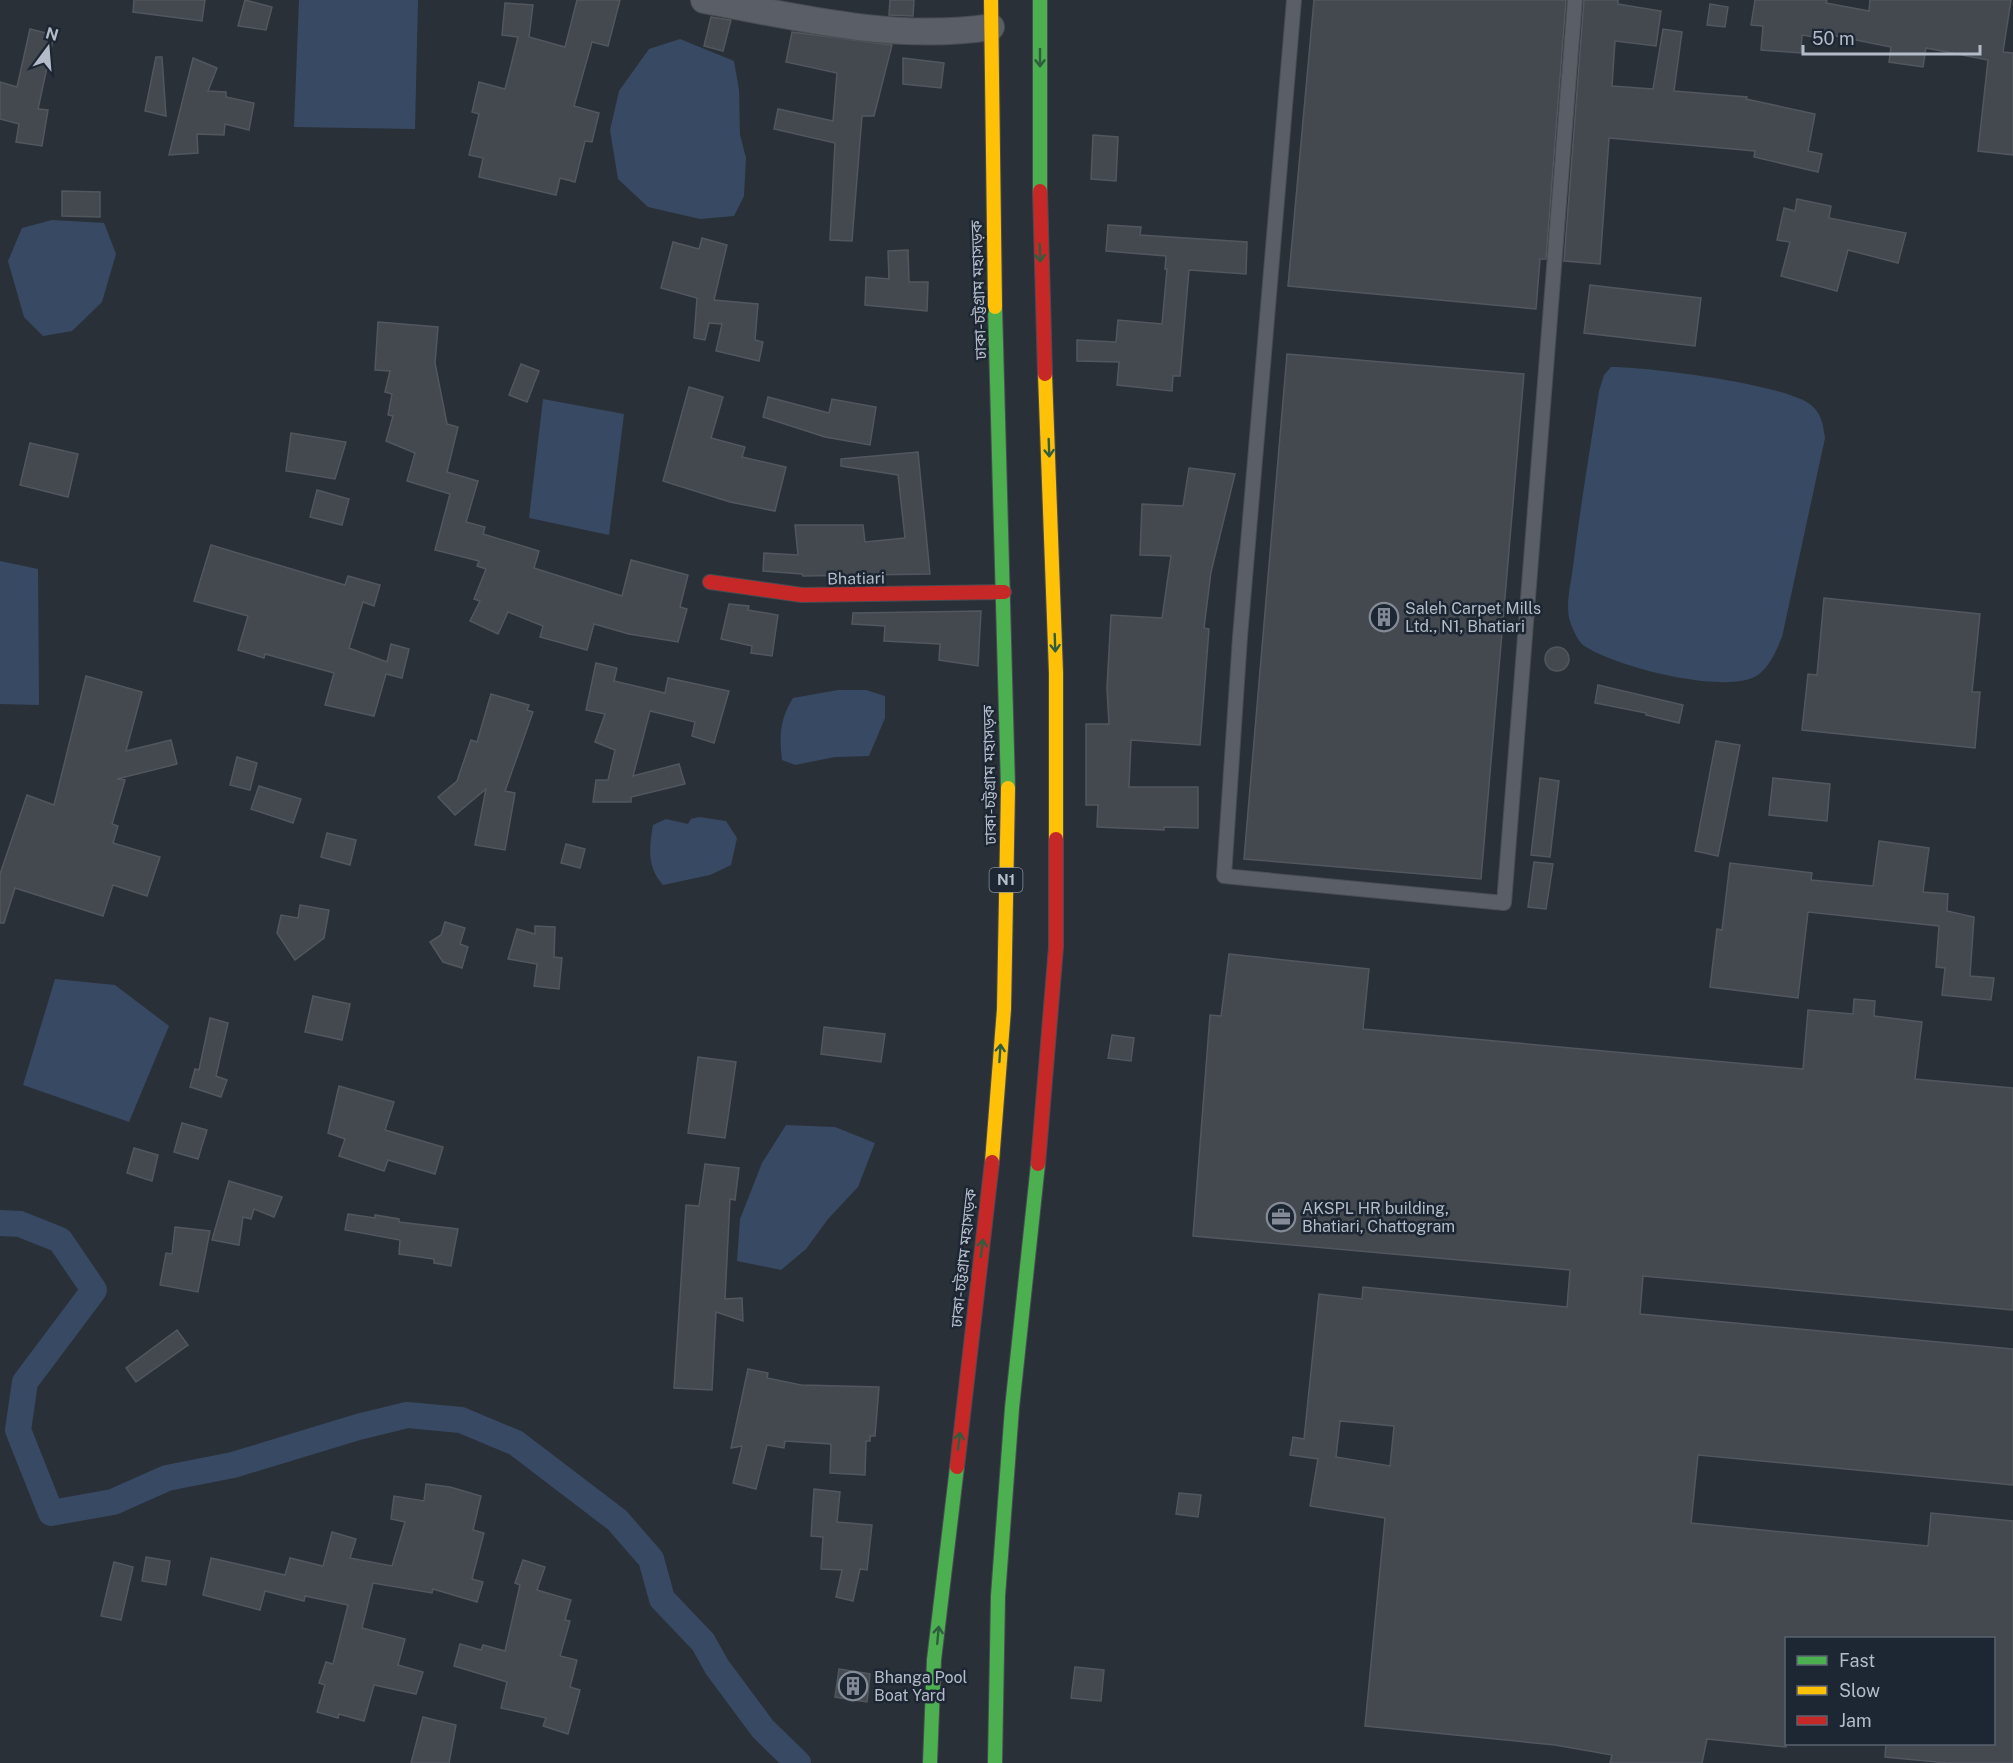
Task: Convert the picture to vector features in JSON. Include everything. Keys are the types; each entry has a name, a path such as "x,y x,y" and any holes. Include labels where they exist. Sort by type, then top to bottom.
{"main road":[{"name":"ঢাকা-চট্টগ্রাম মহাসড়ক","path":"930,1760 941,1599 988,1185 1007,943 1004,592 991,240 992,0"},
{"path":"995,1757 998,1596 1012,1408 1035,1200 1056,947 1056,673 1040,244 1040,0"},
{"name":"Bhatiari","path":"710,582 802,595 1004,592"}],"street":[{"path":"704,0 849,27 962,32 991,27"}],"lane":[{"path":"1294,0 1240,637 1224,876 1504,903 1575,0"}],"water":[{"path":"299,0 418,0 415,129 294,127"},
{"path":"680,39 734,61 739,90 740,135 746,158 744,196 734,216 700,219 648,207 618,179 610,130 619,91 649,49"},
{"path":"52,220 104,223 116,254 102,302 72,331 43,336 24,317 8,261 22,228"},
{"path":"1611,367 1684,373 1774,390 1811,405 1820,416 1825,438 1782,637 1769,663 1758,675 1743,681 1722,682 1670,676 1618,662 1598,653 1583,645 1574,631 1568,602 1579,523 1599,391 1604,375"},
{"path":"543,399 624,414 609,535 529,518"},
{"path":"0,561 38,569 39,705 0,704"},
{"path":"838,690 866,690 885,696 885,718 869,756 835,757 795,765 782,760 782,728 785,713 793,698"},
{"path":"699,817 726,821 737,838 731,865 710,875 663,885 654,871 650,857 653,825 666,819 688,824 691,819"},
{"path":"55,979 115,985 169,1026 129,1122 23,1085"},
{"path":"786,1125 835,1127 875,1143 858,1187 828,1219 806,1249 781,1270 737,1261 740,1219 762,1163"}],"building":[{"path":"134,0 205,0 202,21 133,12"},
{"path":"245,0 272,7 266,30 238,26"},
{"path":"577,0 620,0 608,46 592,42 574,106 599,113 592,142 585,141 575,182 560,178 556,195 479,177 483,158 469,155 479,114 472,112 479,82 505,89 518,37 502,35 505,3 533,5 529,37 565,47"},
{"path":"890,0 914,0 913,16 889,15"},
{"path":"1314,0 1566,0 1546,259 1540,259 1536,309 1288,286"},
{"path":"1584,0 1618,0 1618,4 1661,11 1656,46 1615,41 1612,86 1653,89 1663,29 1682,32 1674,91 1747,97 1746,99 1815,114 1808,151 1822,154 1818,172 1754,157 1755,151 1609,138 1600,264 1564,261"},
{"path":"1755,0 1827,0 1826,3 1869,11 1870,0 2011,0 2003,52 2013,53 2013,155 1978,151 1988,60 1926,48 1923,67 1889,62 1891,47 1821,33 1821,38 1802,35 1801,53 1761,50 1763,26 1751,25"},
{"path":"1710,4 1728,7 1725,27 1707,25"},
{"path":"711,17 731,20 723,51 704,46"},
{"path":"30,29 54,35 38,109 48,110 42,146 16,142 19,124 0,119 0,82 17,87"},
{"path":"792,32 892,45 874,116 862,116 852,241 830,240 835,143 774,129 778,109 833,121 837,73 786,62"},
{"path":"156,57 162,57 166,116 145,111"},
{"path":"193,58 217,68 208,91 226,92 226,97 254,103 249,130 225,124 224,135 197,134 198,153 169,155"},
{"path":"903,58 944,63 941,88 903,84"},
{"path":"1093,135 1118,137 1116,181 1091,179"},
{"path":"62,191 100,192 100,217 62,216"},
{"path":"1797,199 1831,206 1829,218 1906,233 1898,263 1848,250 1837,291 1781,276 1790,242 1777,240 1784,208 1795,211"},
{"path":"1108,225 1141,227 1140,235 1247,242 1246,274 1189,270 1180,376 1173,376 1172,391 1117,385 1119,362 1077,361 1077,340 1116,342 1118,320 1162,324 1166,256 1106,251"},
{"path":"702,238 727,245 714,300 758,304 755,340 763,342 759,361 716,351 722,324 709,323 705,340 694,338 697,298 661,288 673,242 699,249"},
{"path":"908,250 909,282 928,282 927,311 865,305 866,277 889,279 888,251"},
{"path":"1590,285 1701,298 1695,346 1584,333"},
{"path":"378,322 438,327 435,363 447,424 458,427 447,472 478,481 466,522 485,527 483,534 539,551 534,568 622,596 631,560 688,575 680,607 687,609 678,642 629,634 594,624 587,650 540,637 543,626 508,612 498,634 470,621 480,601 474,599 486,569 477,566 479,561 435,550 450,494 407,481 415,453 386,441 393,416 388,415 392,394 385,392 390,371 375,370"},
{"name":"Saleh Carpet Mills Ltd., N1, Bhatiari","path":"1287,354 1524,374 1481,879 1244,859"},
{"path":"521,364 539,371 527,402 509,395"},
{"path":"689,387 723,397 711,438 745,447 742,457 786,467 775,511 730,502 663,481"},
{"path":"768,397 829,413 832,399 876,407 870,445 825,437 763,417"},
{"path":"291,433 346,442 335,479 286,471"},
{"path":"30,443 78,454 68,497 20,485"},
{"path":"918,452 930,574 803,576 802,574 763,571 764,553 798,555 795,525 863,525 865,542 905,538 898,475 841,466 841,459"},
{"path":"1189,468 1235,474 1211,572 1204,628 1209,629 1200,745 1131,740 1129,787 1198,787 1198,828 1164,827 1164,830 1097,827 1098,805 1086,805 1086,724 1109,724 1107,688 1111,615 1162,618 1171,556 1140,555 1142,504 1183,506"},
{"path":"317,490 349,499 342,525 310,517"},
{"path":"211,545 345,585 348,576 380,585 374,606 363,602 349,648 387,662 391,644 409,649 402,678 386,674 374,716 325,705 334,673 265,654 264,658 238,650 248,616 194,601"},
{"path":"1824,598 1980,614 1972,692 1980,692 1975,748 1802,730 1808,674 1817,675"},
{"path":"729,604 749,606 748,610 778,615 772,656 751,653 752,646 721,639"},
{"path":"981,611 978,666 939,660 940,644 884,641 885,626 852,624 853,613"},
{"path":"1557,647 1566,650 1569,659 1566,668 1557,671 1548,668 1545,659 1548,650"},
{"path":"596,663 617,668 614,681 665,693 668,678 729,691 714,743 692,736 695,722 650,711 633,776 679,764 685,784 631,797 631,802 593,802 596,780 608,780 615,750 595,742 605,714 586,710"},
{"path":"86,676 142,692 126,751 171,740 177,764 117,779 125,780 112,824 118,826 113,843 160,857 147,896 113,885 103,916 15,888 4,923 0,923 0,874 27,795 54,805"},
{"path":"1598,685 1683,705 1679,723 1646,715 1646,713 1595,703"},
{"path":"491,694 529,705 527,710 533,712 505,791 515,793 505,850 475,845 486,789 455,815 438,797 457,781 471,740 477,742"},
{"path":"1716,741 1740,745 1718,856 1695,851"},
{"path":"237,757 257,763 250,790 230,785"},
{"path":"1540,778 1559,781 1550,857 1531,855"},
{"path":"1773,778 1830,784 1827,821 1769,815"},
{"path":"259,786 301,799 293,823 251,809"},
{"path":"327,833 356,840 350,865 321,857"},
{"path":"1879,841 1929,848 1923,892 1948,894 1947,911 1974,917 1970,976 1994,978 1991,1000 1942,995 1945,968 1936,967 1939,926 1808,912 1798,998 1710,987 1717,929 1722,930 1730,863 1812,873 1811,880 1873,886"},
{"path":"566,844 585,849 580,868 561,863"},
{"path":"1534,862 1553,864 1546,909 1528,907"},
{"path":"300,905 329,910 324,938 295,960 277,933 281,915 298,918"},
{"path":"445,922 465,928 460,944 468,947 462,968 443,962 430,942 441,935"},
{"path":"535,926 555,927 554,957 562,958 559,989 534,986 537,964 508,959 517,929 535,934"},
{"path":"1229,954 1369,969 1363,1029 1803,1069 1808,1010 1853,1014 1854,999 1875,1001 1874,1016 1922,1022 1915,1079 2013,1088 2013,1310 1643,1276 1640,1314 2013,1349 2013,1485 1698,1455 1691,1523 1928,1546 1931,1513 2013,1521 2013,1763 1947,1763 1885,1757 1886,1745 1995,1745 1995,1637 1785,1637 1786,1747 1707,1739 1702,1763 1610,1763 1612,1755 1555,1745 1365,1726 1385,1518 1310,1506 1318,1459 1290,1455 1293,1437 1304,1439 1319,1294 1362,1299 1363,1287 1567,1307 1570,1270 1193,1236 1210,1015 1221,1016","holes":["1340,1421 1394,1426 1390,1466 1336,1457"]},
{"path":"313,996 350,1004 342,1040 305,1032"},
{"path":"210,1018 228,1023 216,1076 227,1080 221,1097 190,1087 195,1069 199,1070"},
{"path":"824,1027 885,1034 881,1062 821,1054"},
{"path":"1112,1035 1134,1038 1131,1061 1108,1058"},
{"path":"698,1057 736,1062 725,1138 688,1133"},
{"path":"339,1086 394,1102 385,1130 443,1147 435,1174 388,1160 384,1171 339,1156 345,1139 328,1133"},
{"path":"182,1123 207,1130 198,1159 174,1152"},
{"path":"134,1148 158,1155 152,1181 127,1173"},
{"path":"705,1164 739,1168 735,1200 730,1199 725,1299 742,1298 743,1321 716,1312 712,1390 674,1388 686,1205 699,1206"},
{"path":"229,1181 282,1197 274,1217 254,1209 251,1219 243,1217 239,1245 212,1240"},
{"path":"348,1214 375,1218 375,1215 399,1219 399,1222 458,1229 451,1266 434,1263 434,1259 399,1254 400,1240 345,1230"},
{"path":"175,1227 210,1231 198,1292 160,1285 166,1253 172,1254"},
{"path":"177,1330 188,1345 136,1382 126,1368"},
{"path":"748,1369 768,1373 767,1378 801,1385 879,1387 875,1436 870,1436 870,1441 866,1441 865,1475 830,1473 831,1444 785,1441 784,1448 767,1445 756,1489 733,1483 742,1446 731,1448"},
{"path":"426,1484 450,1487 481,1496 473,1530 484,1533 472,1579 483,1582 477,1602 433,1589 432,1593 373,1583 362,1628 405,1639 398,1665 423,1672 416,1694 374,1685 364,1721 339,1714 338,1718 317,1712 325,1685 319,1683 326,1662 333,1664 348,1605 305,1596 304,1601 265,1591 260,1610 203,1595 211,1558 285,1575 290,1558 323,1566 332,1532 356,1539 350,1558 392,1566 405,1522 391,1519 394,1496 424,1501"},
{"path":"814,1489 840,1492 837,1522 872,1525 867,1570 860,1569 853,1601 836,1597 842,1570 821,1569 823,1537 811,1536"},
{"path":"1179,1493 1201,1495 1198,1517 1176,1514"},
{"path":"146,1557 170,1561 166,1585 142,1581"},
{"path":"523,1560 545,1567 537,1590 571,1600 565,1620 570,1621 560,1656 577,1660 570,1687 580,1690 568,1734 543,1726 546,1718 501,1708 507,1682 454,1666 460,1644 481,1650 483,1645 505,1651 520,1585 515,1583"},
{"path":"114,1562 133,1567 121,1620 101,1616"},
{"path":"1075,1667 1104,1670 1101,1701 1071,1698"},
{"name":"Bhanga Pool Boat Yard","path":"839,1669 870,1674 867,1702 835,1697"},
{"path":"423,1717 456,1725 449,1763 411,1763"}],"waterway":[{"path":"0,1223 20,1224 60,1240 94,1290 25,1382 18,1430 51,1513 113,1502 167,1478 233,1465 358,1427 407,1415 461,1420 516,1443 617,1520 651,1559 662,1599 703,1642 717,1667 763,1729 798,1763"}],"traffic: fast":[{"path":"1040,0 1040,191"},
{"path":"995,307 1008,788"},
{"path":"995,1763 998,1596 1012,1408 1038,1164"},
{"path":"930,1763 934,1660 957,1467"}],"traffic: slow":[{"path":"991,0 995,307"},
{"path":"1045,374 1056,673 1056,839"},
{"path":"992,1162 1004,1009 1008,788"}],"traffic: jam":[{"path":"1040,191 1045,374"},
{"path":"710,582 802,595 1004,592"},
{"path":"1038,1164 1056,947 1056,839"},
{"path":"957,1467 992,1162"}],"place":[{"name":"Saleh Carpet Mills Ltd., N1, Bhatiari","path":"1384,617"},
{"name":"AKSPL HR building, Bhatiari, Chattogram","path":"1281,1217"},
{"name":"Bhanga Pool Boat Yard","path":"853,1686"}]}
